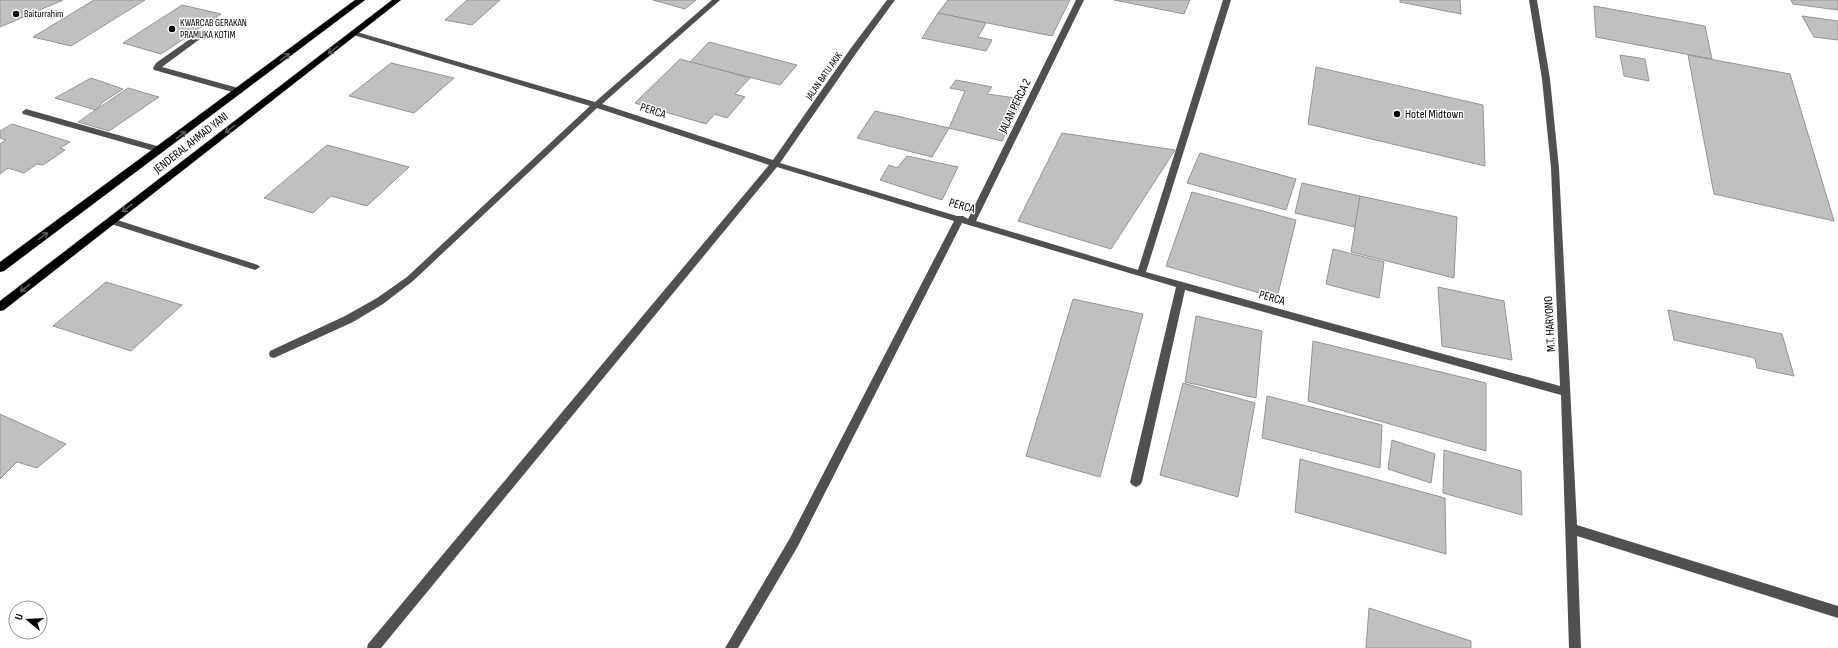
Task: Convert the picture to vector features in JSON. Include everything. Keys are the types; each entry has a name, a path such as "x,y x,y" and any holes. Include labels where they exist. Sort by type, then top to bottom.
{"highway":[{"name":"JENDERAL AHMAD YANI","path":"0,268 161,150 361,0"},
{"name":"JENDERAL AHMAD YANI","path":"0,307 397,0"}],"street":[{"path":"274,354 349,319 380,302 410,278 596,105 716,0"},
{"name":"JALAN BATU AKIK","path":"374,648 775,164 854,50 891,0"},
{"name":"JALAN PERCA 2","path":"731,648 794,542 966,220 1080,0"},
{"path":"1141,274 1189,125 1226,0"},
{"name":"M.T. HARYONO","path":"1533,0 1552,120 1566,392 1575,648"},
{"name":"PERCA","path":"354,34 596,105 775,164 966,220 1141,274 1566,392"},
{"path":"196,39 159,65 158,68 239,91"},
{"path":"26,112 161,150"},
{"path":"111,221 255,267"},
{"path":"1136,482 1181,285"},
{"path":"1571,529 1838,612"}],"building":[{"name":"Baiturrahim","path":"0,0 63,0 0,27"},
{"path":"94,0 145,0 71,46 33,37"},
{"path":"467,0 500,0 472,25 445,20"},
{"path":"653,0 696,0 685,9"},
{"path":"948,0 1070,0 1052,36 938,13"},
{"path":"1114,0 1190,0 1184,14"},
{"path":"1400,0 1460,0 1461,14 1400,2"},
{"path":"1791,0 1838,0 1838,10 1793,4"},
{"name":"KWARCAB GERAKAN PRAMUKA KOTIM","path":"182,5 221,14 161,54 123,43"},
{"path":"1594,6 1705,26 1712,59 1596,37"},
{"path":"938,13 986,23 978,37 992,40 986,51 922,38"},
{"path":"1802,16 1838,21 1838,40 1814,37"},
{"path":"709,42 797,65 780,85 690,62"},
{"path":"1620,55 1645,59 1649,81 1624,76"},
{"path":"1688,55 1790,74 1834,221 1714,194"},
{"path":"680,59 750,78 735,94 745,97 727,118 715,114 706,124 635,103"},
{"path":"391,63 454,78 414,113 349,96"},
{"name":"Hotel Midtown","path":"1316,67 1483,105 1485,166 1308,124"},
{"path":"91,78 123,89 103,102 96,110 55,98"},
{"path":"956,80 992,87 987,94 1023,99 1002,141 949,128 965,91 950,88"},
{"path":"128,88 159,97 109,131 78,122"},
{"path":"875,111 949,128 932,157 857,138"},
{"path":"12,124 70,142 60,148 65,150 43,165 37,164 24,173 8,168 0,174 0,144 6,140 0,138 0,131"},
{"path":"1062,133 1175,150 1111,249 1018,221"},
{"path":"327,145 409,167 367,206 331,196 313,213 264,198"},
{"path":"1200,153 1296,179 1286,210 1187,183"},
{"path":"907,156 958,167 942,200 880,180 889,165 897,168"},
{"path":"1302,183 1360,196 1355,227 1295,213"},
{"path":"1192,192 1296,220 1277,298 1166,266"},
{"path":"1360,196 1457,217 1454,278 1351,252"},
{"path":"1333,249 1384,262 1379,298 1326,284"},
{"path":"106,282 182,305 131,351 53,326"},
{"path":"1438,287 1504,301 1512,360 1442,346"},
{"path":"1073,299 1143,314 1100,477 1026,456"},
{"path":"1668,310 1782,334 1794,376 1757,368 1755,358 1674,340"},
{"path":"1196,316 1262,331 1256,398 1185,382"},
{"path":"1313,341 1486,383 1486,451 1308,401"},
{"path":"1183,383 1255,403 1238,497 1160,475"},
{"path":"1267,396 1382,425 1380,468 1262,438"},
{"path":"0,414 66,444 37,468 17,462 0,479"},
{"path":"1392,440 1435,454 1431,483 1388,469"},
{"path":"1444,450 1521,471 1522,515 1443,493"},
{"path":"1300,459 1445,498 1446,554 1295,512"},
{"path":"1369,608 1471,641 1471,648 1366,648"}],"place":[{"name":"Baiturrahim","path":"16,14"},
{"name":"KWARCAB GERAKAN PRAMUKA KOTIM","path":"172,29"},
{"name":"Hotel Midtown","path":"1397,114"}]}
